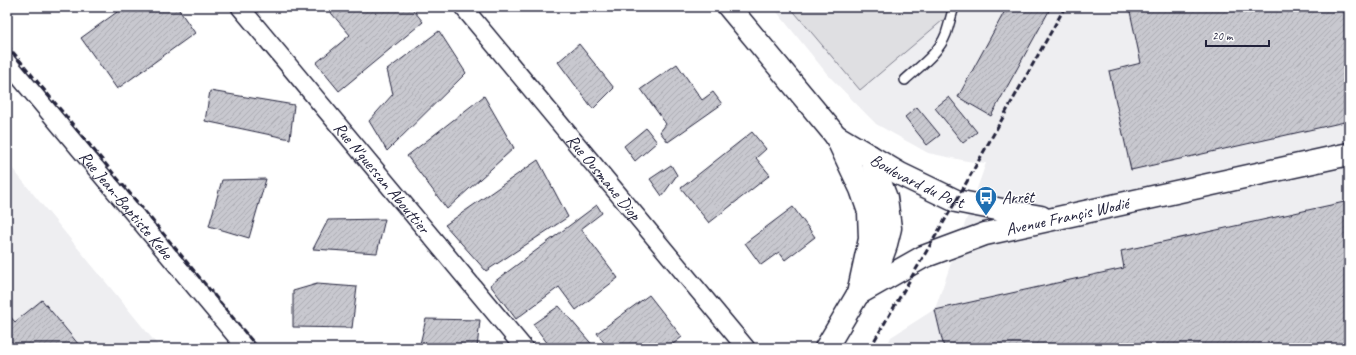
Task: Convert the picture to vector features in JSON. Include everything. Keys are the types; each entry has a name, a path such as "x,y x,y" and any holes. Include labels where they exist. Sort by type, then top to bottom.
{"main road":[{"name":"Boulevard du Port","path":"734,9 836,136 861,189 869,212 870,239 858,294"},
{"name":"Boulevard du Port","path":"836,136 900,174 956,201 1052,218"},
{"name":"Avenue Françis Wodié","path":"826,348 858,294 923,257 956,244 985,234 1052,218 1349,154"},
{"path":"858,294 878,267 890,228 886,198 870,156"}],"street":[{"name":"Rue N'guessan Abouttier","path":"240,7 524,348"},
{"name":"Rue Ousmane Diop","path":"463,7 746,348"},
{"name":"Rue Jean-Baptiste Kebe","path":"7,62 246,348"}],"lane":[{"path":"905,80 930,57 939,46 946,35 954,7"}],"shaded area":[{"path":"773,7 1349,7 1349,348 886,348 891,337 935,309 986,163 967,161 928,153 876,124 828,75"},
{"path":"790,7 943,7 949,15 860,90"},
{"path":"7,162 160,348 7,348"}],"building":[{"path":"124,7 177,7 195,33 117,89 81,38"},
{"path":"326,7 411,7 423,22 339,91 316,63 350,35"},
{"path":"1007,7 1041,7 1049,11 991,116 958,97"},
{"path":"1129,7 1349,7 1349,121 1131,170 1109,71 1141,63"},
{"path":"439,31 466,73 387,151 369,121 393,94 387,70"},
{"path":"579,44 614,88 593,109 558,62"},
{"path":"677,64 702,100 713,92 722,104 668,142 660,132 666,124 641,89"},
{"path":"210,91 294,105 290,139 205,121"},
{"path":"484,96 514,148 447,209 407,156"},
{"path":"949,97 977,132 963,143 935,108"},
{"path":"917,107 940,135 927,145 905,117"},
{"path":"646,128 657,142 635,161 624,146"},
{"path":"752,132 766,149 756,158 770,175 709,223 681,188"},
{"path":"538,160 568,217 486,271 445,225"},
{"path":"671,165 677,175 662,196 650,179"},
{"path":"266,179 249,238 209,226 222,180"},
{"path":"1349,201 1349,348 944,348 935,310 1124,268 1121,251"},
{"path":"597,205 602,213 581,229 618,278 576,310 559,287 516,319 490,285"},
{"path":"793,207 815,237 785,260 779,252 761,265 745,243"},
{"path":"385,219 377,253 313,249 328,220"},
{"path":"317,284 357,287 352,328 293,327 293,291"},
{"path":"649,295 682,337 668,348 608,348 597,333"},
{"path":"42,300 79,345 76,348 7,348 7,313 15,322"},
{"path":"559,306 595,348 551,348 533,324"},
{"path":"426,319 480,320 477,348 419,348"}],"railway":[{"path":"870,348 956,201 1065,7"},
{"path":"7,45 258,348"}],"place":[{"name":"Arrêt","path":"986,216"}]}
